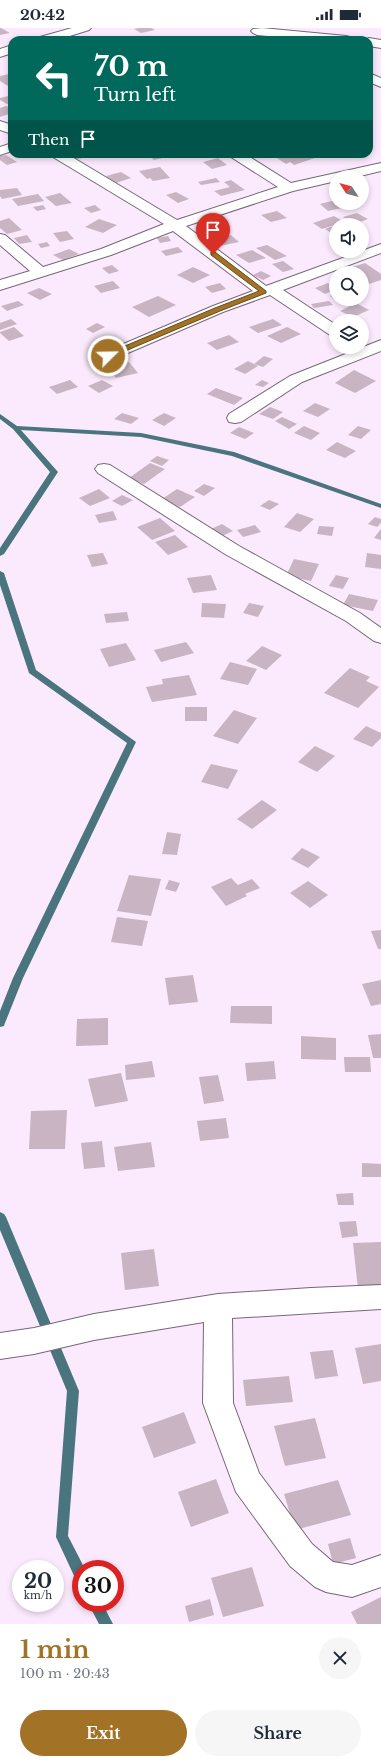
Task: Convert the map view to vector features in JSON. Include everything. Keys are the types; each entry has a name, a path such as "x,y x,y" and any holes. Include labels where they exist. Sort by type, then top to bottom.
{"street":[{"path":"64,36 85,28"},
{"path":"253,30 269,36"},
{"path":"253,30 309,36"},
{"path":"65,158 175,225 268,290 329,328"},
{"path":"242,158 289,188"},
{"path":"368,170 381,167"},
{"path":"0,284 106,252 175,225 289,188 329,179"},
{"path":"0,238 40,273"},
{"path":"108,356 218,309 381,248"},
{"path":"235,418 296,379 371,351"},
{"path":"104,469 232,550 353,618 381,637"},
{"path":"0,1346 94,1327 218,1307 311,1300 381,1298"},
{"path":"218,1307 218,1403 247,1482 301,1555 326,1576 352,1581 381,1571"}],"building":[{"path":"1,28 10,33 0,35"},
{"path":"151,28 155,30 141,33 134,29"},
{"path":"8,74 8,86 0,81 0,76"},
{"path":"8,96 8,104 0,100 0,98"},
{"path":"8,107 8,114 0,117 0,108"},
{"path":"6,155 8,158 17,162 7,165 0,160 0,156"},
{"path":"72,158 82,158 74,160"},
{"path":"152,158 163,158 154,160"},
{"path":"218,158 227,165 212,169 203,162"},
{"path":"277,158 315,158 294,165 290,162 286,164"},
{"path":"160,167 170,178 153,181 150,178 147,179 139,171"},
{"path":"121,172 131,178 116,183 106,176"},
{"path":"216,178 220,182 201,185 198,182"},
{"path":"231,180 245,190 221,196 214,191 230,187 224,182"},
{"path":"17,188 22,195 2,199 0,196 0,190"},
{"path":"176,192 189,199 178,203 166,195"},
{"path":"60,193 72,203 56,206 45,197"},
{"path":"38,194 44,201 18,206 12,199"},
{"path":"329,202 329,210 333,210 328,211 320,204"},
{"path":"43,205 46,209 37,211 33,207"},
{"path":"95,205 101,210 91,213 84,208"},
{"path":"277,211 287,218 271,222 261,215"},
{"path":"357,213 366,218 345,218 343,217"},
{"path":"334,216 337,218 329,218 329,227 322,229 313,223"},
{"path":"9,218 22,230 7,234 0,228 0,221"},
{"path":"99,219 117,225 103,233 85,227"},
{"path":"67,231 74,239 60,242 53,233"},
{"path":"27,235 32,242 19,244 14,238"},
{"path":"231,235 239,242 215,247 207,241"},
{"path":"168,236 171,241 160,243 157,238"},
{"path":"47,242 50,246 41,248 38,244"},
{"path":"267,245 287,256 275,260 256,248"},
{"path":"178,247 183,252 166,256 161,251"},
{"path":"69,249 79,254 63,260 53,255"},
{"path":"252,250 266,258 249,263 236,255"},
{"path":"283,261 294,269 283,272 272,264"},
{"path":"365,263 381,274 381,280 369,284 369,266 356,266"},
{"path":"112,265 119,271 109,274 102,268"},
{"path":"193,267 210,275 193,283 177,275"},
{"path":"261,271 271,276 263,280 253,275"},
{"path":"113,281 120,288 101,293 94,286"},
{"path":"220,283 226,289 212,293 205,287"},
{"path":"329,284 329,292 325,294 315,288"},
{"path":"39,288 52,294 40,300 27,293"},
{"path":"158,296 176,305 149,317 132,307"},
{"path":"18,301 24,305 7,311 1,306"},
{"path":"329,301 329,306 314,308 311,304"},
{"path":"350,306 362,306 369,310 360,314 346,314 340,311"},
{"path":"11,319 17,324 0,330 0,323"},
{"path":"273,319 282,325 258,333 249,327"},
{"path":"97,323 105,327 93,333 86,329"},
{"path":"14,327 24,336 9,341 0,333 0,332"},
{"path":"287,327 301,334 281,343 267,336"},
{"path":"229,335 239,342 217,350 207,343"},
{"path":"264,356 273,359 263,367 254,364"},
{"path":"248,361 258,366 245,374 234,369"},
{"path":"129,362 138,373 116,378 108,367"},
{"path":"354,370 376,381 355,393 335,383"},
{"path":"70,380 78,387 57,394 49,387"},
{"path":"102,380 113,386 99,393 88,386"},
{"path":"262,380 269,383 263,387 255,385"},
{"path":"216,388 243,398 234,405 207,394"},
{"path":"315,403 330,409 318,417 303,411"},
{"path":"270,407 283,412 273,419 259,414"},
{"path":"122,413 139,418 131,424 114,419"},
{"path":"164,413 176,418 164,426 152,420"},
{"path":"282,417 297,424 289,429 275,421"},
{"path":"304,426 320,433 311,440 294,433"},
{"path":"358,426 371,430 361,439 348,435"},
{"path":"239,427 254,433 245,439 230,433"},
{"path":"337,442 356,451 345,458 326,450"},
{"path":"157,456 169,460 162,466 150,461"},
{"path":"150,463 165,469 144,484 129,478"},
{"path":"204,484 215,488 204,496 194,491"},
{"path":"99,489 110,498 90,506 79,498"},
{"path":"177,489 195,497 180,507 162,499"},
{"path":"122,495 133,500 122,506 112,501"},
{"path":"269,500 279,504 270,510 260,506"},
{"path":"113,511 117,520 99,523 95,515"},
{"path":"297,513 314,519 300,532 284,527"},
{"path":"375,517 381,519 381,523 377,527 368,524"},
{"path":"160,518 175,531 152,540 137,527"},
{"path":"222,524 233,531 218,538 207,531"},
{"path":"255,525 261,532 243,537 237,530"},
{"path":"319,526 334,527 332,536 317,534"},
{"path":"381,529 381,540 374,538"},
{"path":"175,535 188,547 168,555 155,542"},
{"path":"103,553 108,564 92,567 87,555"},
{"path":"367,553 381,555 381,569 365,567"},
{"path":"294,559 319,564 311,581 286,576"},
{"path":"211,575 217,590 193,593 187,578"},
{"path":"336,575 349,578 343,589 329,586"},
{"path":"349,594 378,600 373,611 343,605"},
{"path":"202,603 226,604 224,618 201,617"},
{"path":"249,603 264,606 258,617 243,613"},
{"path":"127,612 129,621 106,623 104,614"},
{"path":"186,642 194,653 161,662 154,650"},
{"path":"126,643 136,660 109,667 100,649"},
{"path":"262,646 282,655 266,670 246,661"},
{"path":"230,662 257,669 248,685 220,679"},
{"path":"350,668 370,677 366,681 379,687 358,708 324,693"},
{"path":"189,675 197,695 152,702 146,687 163,684 162,679"},
{"path":"185,707 207,707 207,721 185,721"},
{"path":"234,710 257,718 238,744 213,736"},
{"path":"366,726 381,733 381,738 372,747 353,739"},
{"path":"315,746 335,756 317,772 298,762"},
{"path":"211,764 238,770 228,789 201,782"},
{"path":"262,800 277,810 252,829 237,819"},
{"path":"167,832 181,834 177,855 162,854"},
{"path":"302,848 320,857 308,868 291,859"},
{"path":"129,875 161,879 151,916 117,911"},
{"path":"231,878 238,885 252,879 260,888 245,894 247,896 226,906 211,887"},
{"path":"169,880 180,883 176,892 165,889"},
{"path":"308,881 328,895 310,908 290,893"},
{"path":"117,917 148,921 142,946 111,942"},
{"path":"381,930 381,949 378,949 371,931"},
{"path":"193,975 198,1002 169,1005 165,978"},
{"path":"381,980 381,1004 371,1006 362,984"},
{"path":"231,1006 272,1006 272,1024 230,1023"},
{"path":"108,1018 108,1045 76,1046 77,1019"},
{"path":"381,1034 381,1058 373,1058 368,1035"},
{"path":"301,1036 336,1038 336,1060 301,1059"},
{"path":"344,1057 370,1057 371,1072 345,1072"},
{"path":"152,1061 155,1077 126,1080 125,1065"},
{"path":"274,1061 276,1079 247,1081 245,1063"},
{"path":"121,1073 128,1101 95,1107 88,1079"},
{"path":"218,1075 224,1101 204,1104 199,1077"},
{"path":"67,1110 65,1149 29,1149 31,1111"},
{"path":"226,1118 229,1138 200,1141 197,1121"},
{"path":"102,1141 105,1167 84,1169 81,1143"},
{"path":"151,1142 155,1167 118,1171 114,1147"},
{"path":"362,1163 381,1164 381,1177 362,1177"},
{"path":"353,1193 354,1205 338,1205 336,1194"},
{"path":"356,1221 358,1236 342,1238 339,1222"},
{"path":"381,1242 381,1288 358,1289 353,1243"},
{"path":"154,1249 159,1286 125,1290 121,1253"},
{"path":"381,1344 381,1381 363,1384 355,1348"},
{"path":"333,1350 338,1376 315,1379 310,1352"},
{"path":"289,1376 293,1402 246,1406 243,1380"},
{"path":"184,1412 196,1443 154,1458 142,1427"},
{"path":"315,1418 326,1458 285,1466 274,1426"},
{"path":"216,1479 229,1513 191,1527 178,1492"},
{"path":"338,1480 351,1515 295,1530 284,1494"},
{"path":"350,1538 356,1558 333,1564 328,1544"},
{"path":"252,1567 264,1606 223,1617 211,1578"},
{"path":"381,1597 381,1624 357,1624 351,1612"},
{"path":"210,1599 214,1615 189,1622 185,1606"}],"waterway":[{"path":"0,416 15,428"},
{"path":"0,554 54,472 15,428"},
{"path":"15,428 141,435 234,454 381,506"},
{"path":"0,573 32,671 132,742 18,978 0,1023"},
{"path":"0,1217 73,1391 62,1537 74,1560"},
{"path":"100,1612 106,1624"}],"route":[{"path":"108,356 218,309 264,292 213,254"}]}
